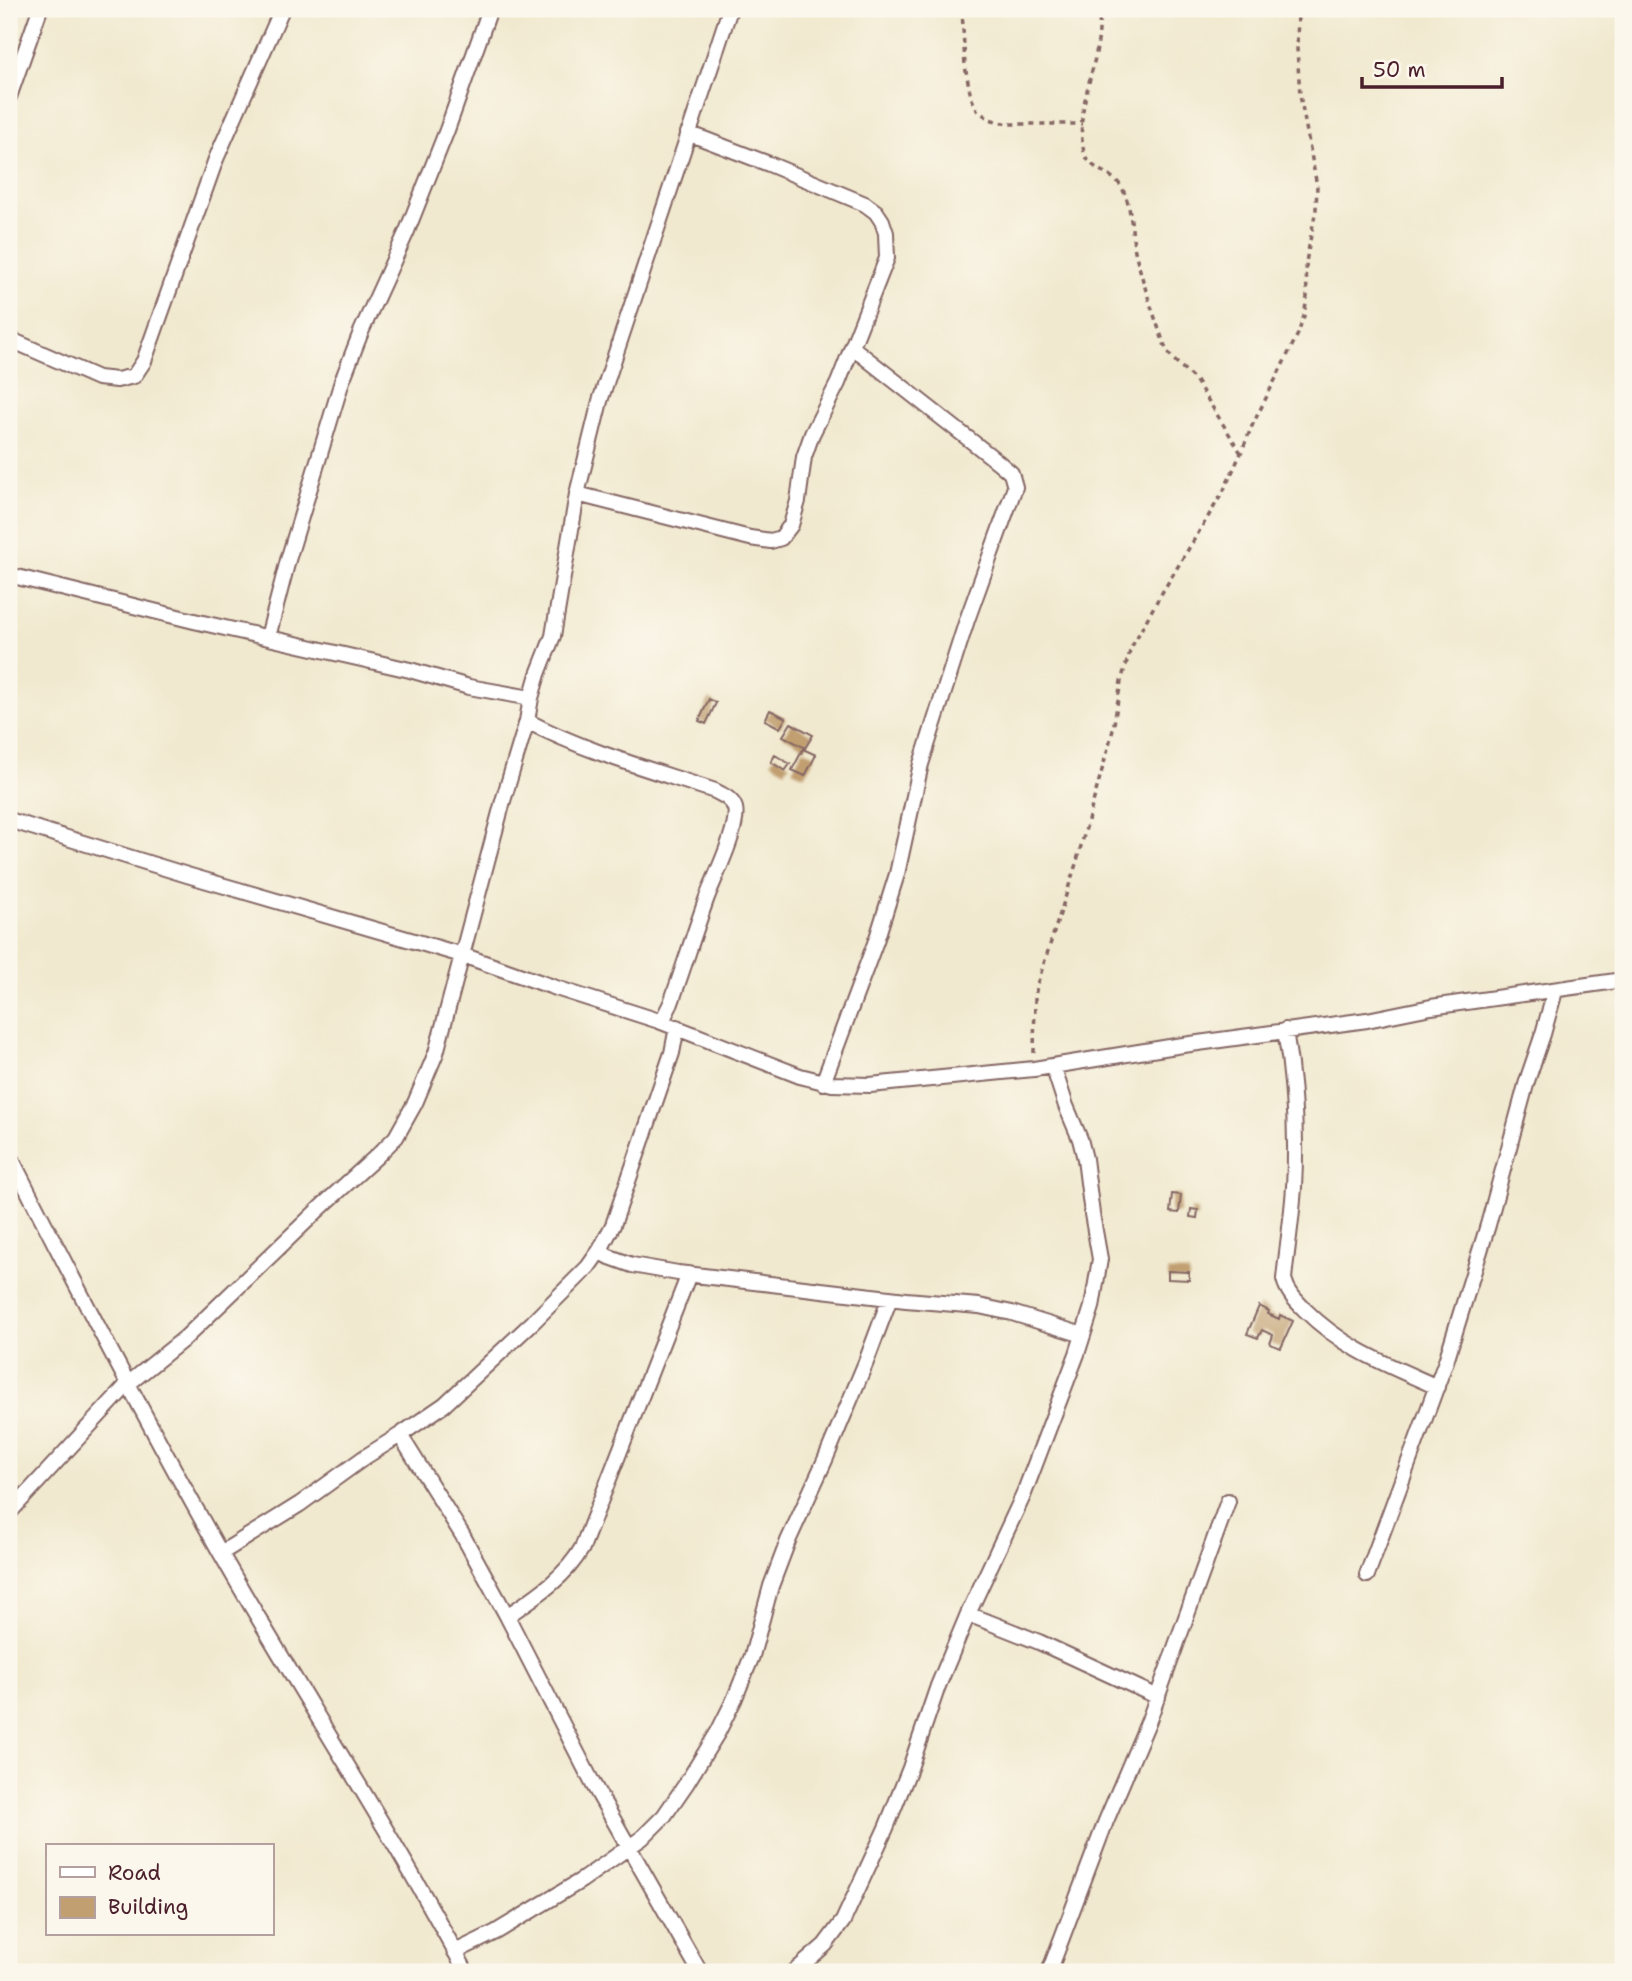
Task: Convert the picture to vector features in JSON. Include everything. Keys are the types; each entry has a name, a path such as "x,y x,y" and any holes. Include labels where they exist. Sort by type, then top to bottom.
{"street":[{"path":"9,97 40,9"},
{"path":"9,339 98,379 117,380 134,376 144,361 216,159 282,9"},
{"path":"268,637 288,560 342,381 361,332 407,232 490,9"},
{"path":"9,1513 128,1384 185,1338 377,1156 396,1136 415,1103 436,1053 503,801 527,722 531,698 553,636 577,494 600,401 730,9"},
{"path":"577,494 750,538 771,541 780,538 791,525 800,490 804,457 812,434 853,348 887,258 883,221 865,204 688,133"},
{"path":"824,1083 877,939 897,874 921,764 967,620 1015,486 1011,473 853,348"},
{"path":"9,575 410,670 469,687 531,698"},
{"path":"527,722 603,753 715,791 733,804 735,817 730,839 671,1003 663,1019 659,1020"},
{"path":"9,820 462,955 659,1020 824,1083 870,1085 1034,1069 1623,980"},
{"path":"1367,1575 1437,1387 1488,1225 1555,991"},
{"path":"220,1553 300,1504 444,1405 588,1267 613,1225 672,1053 677,1027"},
{"path":"1285,1030 1295,1098 1294,1190 1284,1279 1286,1288 1312,1317 1351,1347 1437,1387"},
{"path":"794,1972 825,1945 843,1921 886,1828 938,1686 1023,1496 1092,1307 1100,1259 1085,1159 1053,1066"},
{"path":"9,1154 128,1384 220,1553 366,1794 466,1972"},
{"path":"600,1250 607,1256 632,1265 689,1274 979,1306 1023,1316 1083,1335"},
{"path":"507,1616 555,1580 570,1566 582,1548 689,1274"},
{"path":"455,1952 507,1926 582,1880 642,1838 664,1816 718,1732 734,1700 752,1656 771,1586 788,1541 846,1411 890,1298"},
{"path":"400,1435 463,1536 593,1784 700,1972"},
{"path":"1049,1972 1106,1821 1158,1697 1228,1501"},
{"path":"968,1614 1040,1642 1158,1697"}],"path":[{"path":"962,9 965,66 971,97 977,110 989,119 1007,124 1082,124"},
{"path":"1098,9 1099,30 1082,124 1084,153 1088,162 1122,186 1128,201 1139,269 1166,349 1196,381 1241,453"},
{"path":"1034,1069 1037,985 1113,730 1121,681 1131,648 1223,492 1304,316 1307,297 1306,262 1316,209 1317,186 1300,95 1298,9"}],"building":[{"path":"709,699 716,703 706,724 699,721"},
{"path":"770,710 786,718 780,728 765,720"},
{"path":"791,723 813,735 805,748 783,736"},
{"path":"803,749 816,755 805,776 792,770"},
{"path":"775,755 790,764 785,771 771,762"},
{"path":"1172,1194 1181,1195 1179,1213 1170,1212"},
{"path":"1191,1209 1198,1210 1197,1218 1190,1217"},
{"path":"1168,1271 1189,1272 1189,1280 1168,1279"},
{"path":"1259,1306 1279,1319 1280,1315 1293,1321 1281,1348 1270,1344 1273,1335 1262,1330 1258,1338 1247,1334"}]}
